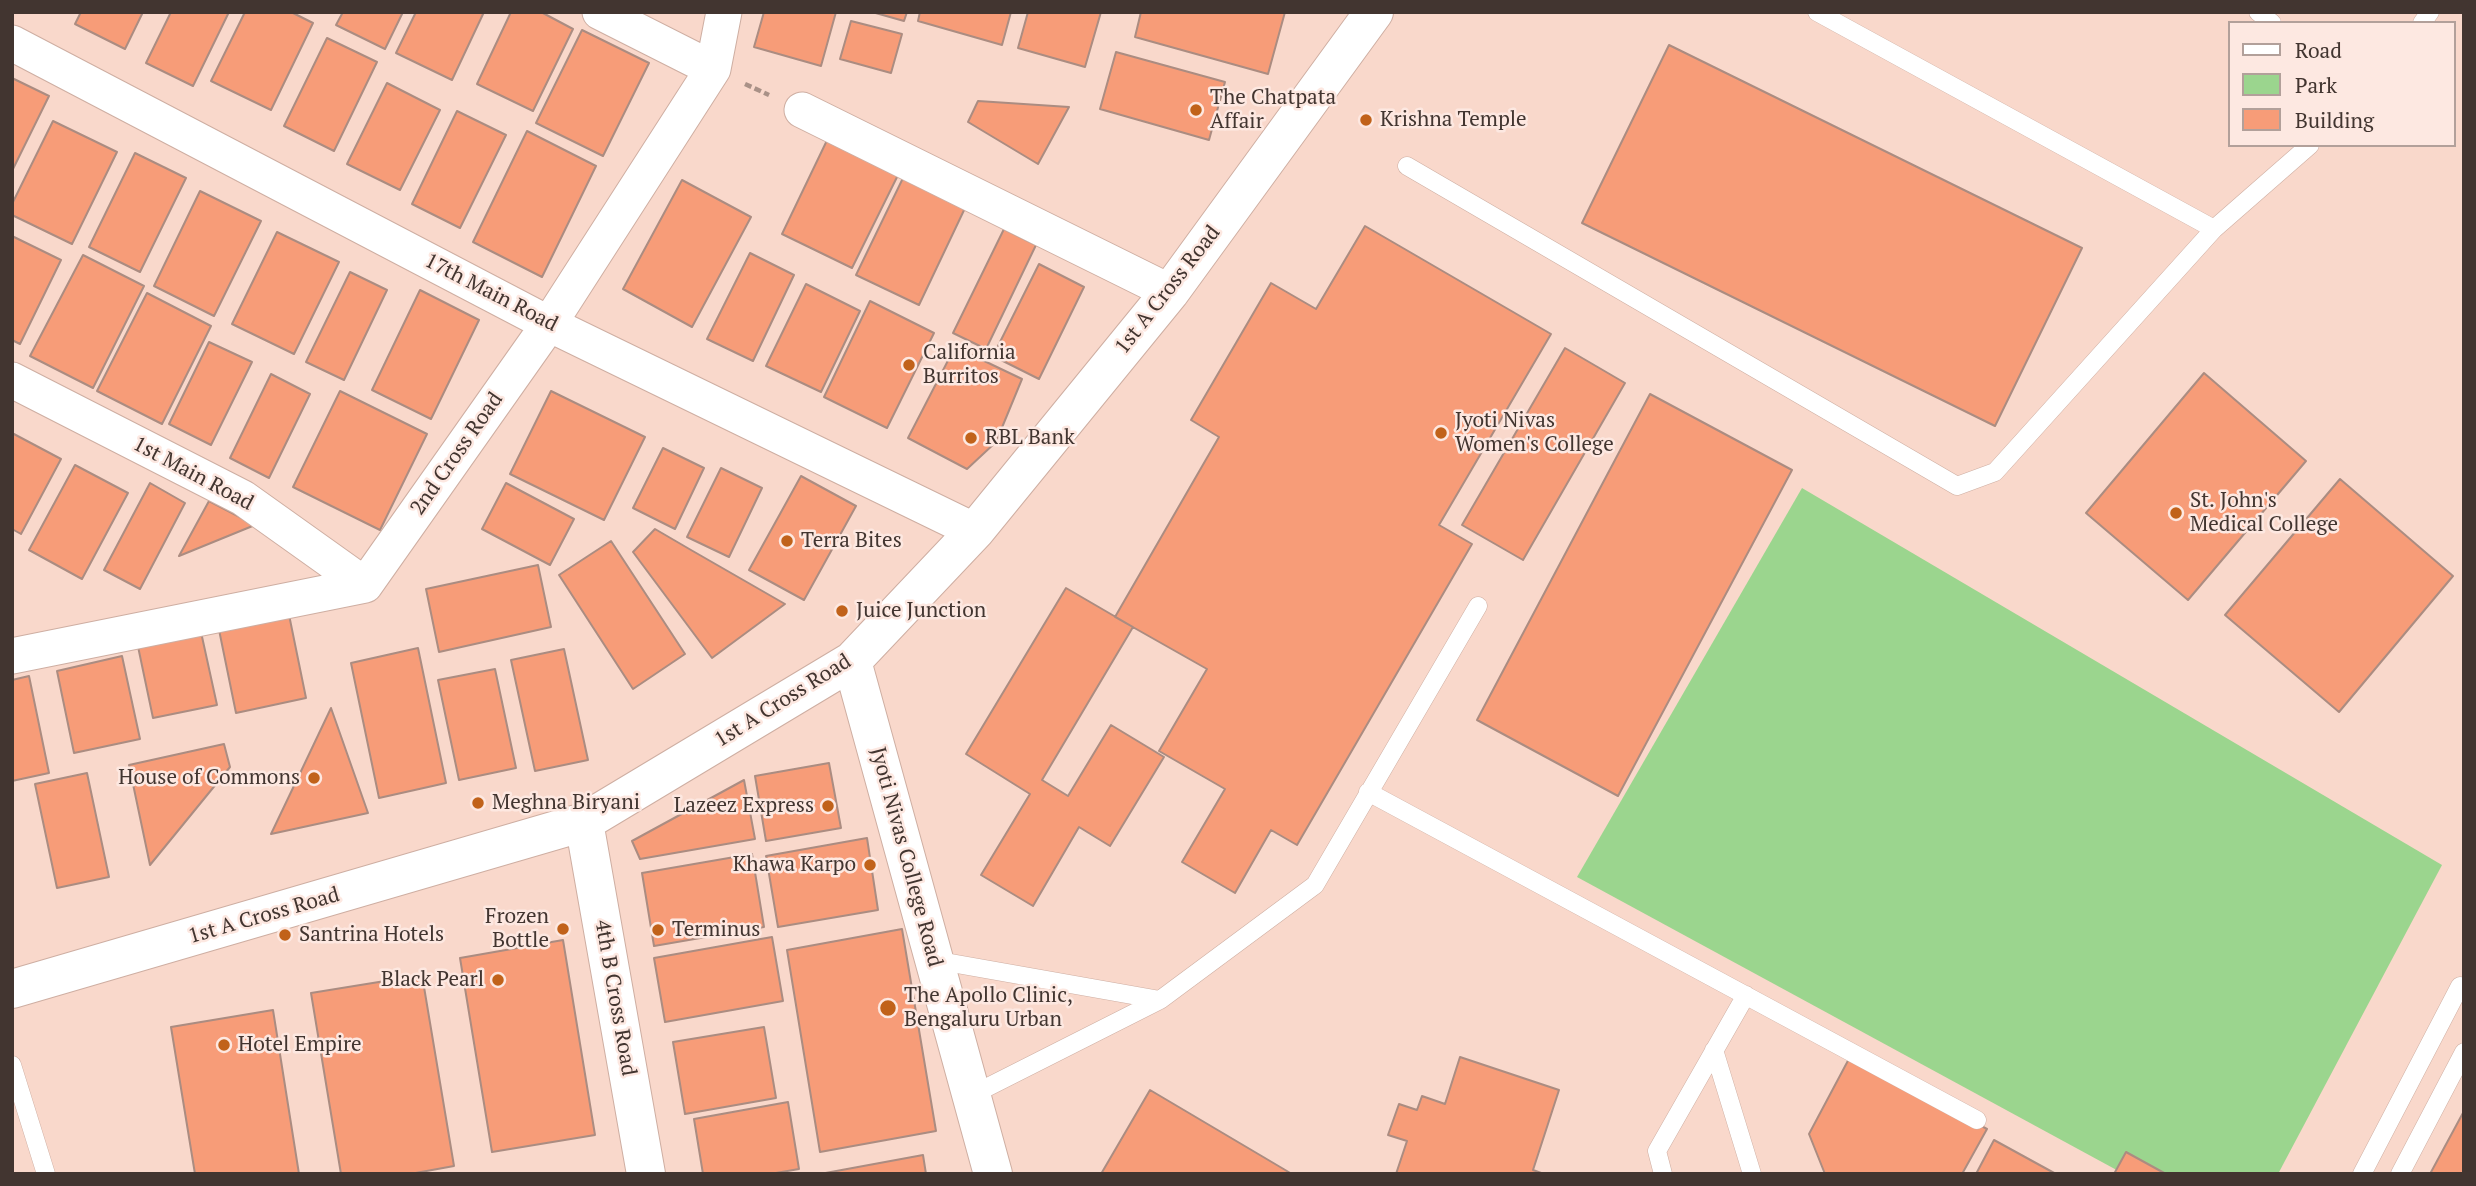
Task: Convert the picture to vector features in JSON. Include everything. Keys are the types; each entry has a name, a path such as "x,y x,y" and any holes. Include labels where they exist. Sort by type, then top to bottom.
{"street":[{"path":"600,12 713,69"},
{"name":"2nd Cross Road","path":"365,585 549,324 713,69 723,12"},
{"name":"1st A Cross Road","path":"12,989 584,822 852,661 975,531 1170,292 1374,12"},
{"name":"17th Main Road","path":"12,43 549,324 975,531"},
{"path":"802,110 1170,292"},
{"name":"1st Main Road","path":"12,380 243,498 365,585"},
{"path":"12,656 365,585"},
{"name":"Jyoti Nivas College Road","path":"852,661 993,1174"},
{"name":"4th B Cross Road","path":"584,822 646,1174"}],"lane":[{"path":"1817,12 2214,229"},
{"path":"1407,166 1958,486 1995,472 2214,229 2308,147"},
{"path":"972,1095 1160,1000 1315,885 1478,606"},
{"path":"1368,792 1978,1120"},
{"path":"934,960 1160,1000"},
{"path":"2362,1174 2460,986"},
{"path":"1663,1174 1657,1151 1746,995"},
{"path":"1714,1050 1752,1174"},
{"path":"2400,1174 2464,1052"},
{"path":"12,1065 46,1174"}],"path":[{"path":"713,69 802,110"}],"green space":[{"path":"1802,488 2442,865 2278,1174 2124,1174 1577,877"}],"building":[{"path":"81,12 143,12 125,49 75,24"},
{"path":"171,12 229,12 193,86 146,63"},
{"path":"245,12 291,12 313,23 271,110 211,81"},
{"path":"343,12 403,12 385,49 336,25"},
{"path":"416,12 484,12 452,80 396,53"},
{"path":"511,12 541,12 573,29 533,111 477,84"},
{"path":"764,12 836,12 821,66 754,47"},
{"path":"872,12 907,12 904,21"},
{"path":"920,12 1011,12 1002,45 918,21"},
{"path":"1028,12 1101,12 1085,67 1018,48"},
{"path":"1141,12 1285,12 1268,74 1135,37"},
{"path":"851,21 902,34 891,73 840,59"},
{"path":"582,30 649,63 603,156 536,123"},
{"path":"327,38 377,62 334,151 284,126"},
{"path":"1669,45 2082,248 1995,426 1582,223"},
{"path":"1116,52 1225,82 1209,140 1100,109"},
{"path":"12,78 49,96 12,171"},
{"path":"387,83 440,110 400,190 347,164"},
{"path":"978,101 1069,107 1038,164 968,122"},
{"path":"457,111 506,135 460,228 412,204"},
{"path":"53,121 117,152 72,244 12,215 12,204"},
{"path":"527,131 596,166 542,277 473,242"},
{"path":"831,132 902,167 852,268 782,234"},
{"path":"135,153 186,178 140,272 89,247"},
{"path":"904,176 966,206 919,305 856,275"},
{"path":"682,180 751,217 692,327 623,289"},
{"path":"200,191 261,221 214,316 154,286"},
{"path":"1365,226 1551,334 1439,525 1472,544 1297,845 1271,830 1235,893 1182,862 1225,789 1159,751 1207,669 1115,617 1219,437 1191,420 1271,283 1316,309"},
{"path":"1004,229 1036,245 986,349 953,333"},
{"path":"277,232 339,262 294,354 232,324"},
{"path":"12,236 61,260 20,344 12,340"},
{"path":"750,253 794,275 753,361 707,339"},
{"path":"83,255 144,286 93,388 30,356"},
{"path":"1039,264 1084,287 1039,379 993,356"},
{"path":"350,272 387,290 344,380 306,362"},
{"path":"806,284 860,311 821,392 766,366"},
{"path":"420,290 479,320 431,419 372,390"},
{"path":"147,293 211,326 162,424 97,391"},
{"path":"870,301 934,333 887,428 824,397"},
{"path":"209,342 252,362 211,445 169,424"},
{"path":"955,347 1022,379 996,442 967,469 908,438"},
{"path":"1565,348 1625,383 1523,560 1462,525"},
{"path":"2204,373 2306,461 2188,600 2086,513"},
{"path":"271,374 310,394 269,478 230,458"},
{"path":"340,391 427,434 380,530 293,487"},
{"path":"551,391 645,437 604,520 510,474"},
{"path":"1650,394 1792,470 1618,796 1477,720"},
{"path":"12,433 61,459 21,534 12,529"},
{"path":"663,448 704,468 675,529 633,508"},
{"path":"75,465 128,493 82,579 29,550"},
{"path":"721,468 762,488 729,557 687,537"},
{"path":"801,476 856,506 804,600 749,570"},
{"path":"2340,479 2453,576 2339,712 2225,615"},
{"path":"150,483 185,503 140,589 104,570"},
{"path":"506,483 574,519 550,565 482,529"},
{"path":"209,501 255,525 179,556"},
{"path":"655,529 785,604 712,658 633,552"},
{"path":"611,541 685,654 633,689 559,575"},
{"path":"538,565 551,627 439,652 426,589"},
{"path":"1066,588 1133,627 1042,780 1068,796 1111,725 1164,757 1110,846 1079,827 1033,906 981,875 1030,794 966,754"},
{"path":"287,605 306,698 236,713 217,620"},
{"path":"199,623 217,705 153,718 136,637"},
{"path":"418,648 446,783 379,798 351,663"},
{"path":"564,649 588,760 535,771 511,660"},
{"path":"122,656 140,739 74,753 57,671"},
{"path":"495,669 516,768 459,780 438,680"},
{"path":"29,676 49,773 12,781 12,680"},
{"path":"331,708 368,813 271,834 303,767"},
{"path":"224,744 230,767 150,865 129,765"},
{"path":"829,763 841,828 766,841 755,776"},
{"path":"87,773 109,877 57,888 35,784"},
{"path":"744,780 755,839 640,859 632,841"},
{"path":"867,838 878,910 778,927 766,856"},
{"path":"752,854 764,927 654,946 642,873"},
{"path":"902,929 936,1131 820,1152 787,950"},
{"path":"772,937 783,1001 665,1022 654,958"},
{"path":"563,940 595,1135 492,1152 460,958"},
{"path":"422,975 454,1166 410,1174 341,1174 311,993"},
{"path":"273,1010 299,1174 195,1174 171,1027"},
{"path":"764,1027 776,1098 685,1114 673,1042"},
{"path":"1851,1055 1987,1129 1962,1174 1825,1174 1809,1134"},
{"path":"1460,1057 1559,1090 1533,1170 1544,1174 1396,1174 1407,1141 1388,1135 1399,1104 1417,1110 1422,1096 1445,1104"},
{"path":"1150,1090 1292,1174 1101,1174"},
{"path":"788,1102 799,1169 770,1174 703,1174 694,1119"},
{"path":"2464,1111 2464,1174 2430,1174"},
{"path":"1994,1140 2056,1174 1976,1174"},
{"path":"2126,1152 2166,1174 2114,1174"},
{"path":"923,1155 926,1174 820,1174"}],"place":[{"name":"The Chatpata Affair","path":"1196,110"},
{"name":"Krishna Temple","path":"1366,120"},
{"name":"California Burritos","path":"909,365"},
{"name":"Jyoti Nivas Women's College","path":"1441,433"},
{"name":"RBL Bank","path":"971,438"},
{"name":"St. John's Medical College","path":"2176,513"},
{"name":"Terra Bites","path":"787,541"},
{"name":"Juice Junction","path":"842,611"},
{"name":"House of Commons","path":"314,778"},
{"name":"Meghna Biryani","path":"478,803"},
{"name":"Lazeez Express","path":"828,806"},
{"name":"Khawa Karpo","path":"870,865"},
{"name":"Frozen Bottle","path":"563,929"},
{"name":"Terminus","path":"658,930"},
{"name":"Santrina Hotels","path":"285,935"},
{"name":"Black Pearl","path":"498,980"},
{"name":"The Apollo Clinic, Bengaluru Urban","path":"888,1008"},
{"name":"Hotel Empire","path":"224,1045"}]}
